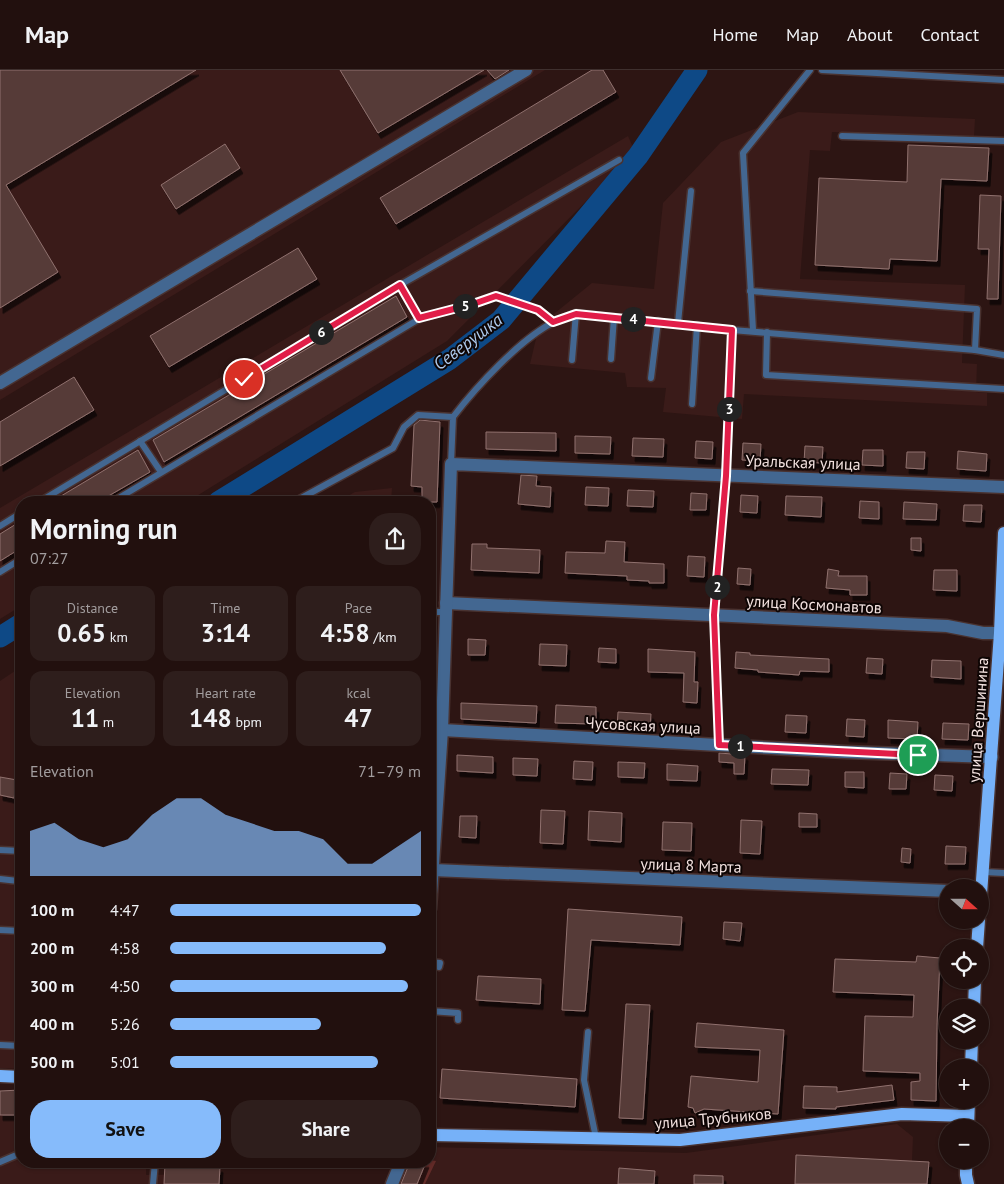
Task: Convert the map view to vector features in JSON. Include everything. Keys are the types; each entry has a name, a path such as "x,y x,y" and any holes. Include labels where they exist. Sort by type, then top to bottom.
{"main road":[{"name":"улица Вершинина","path":"983,879 1002,633 1004,533"},
{"path":"0,1076 15,1076"},
{"name":"улица Трубников","path":"436,1135 680,1140 902,1114 943,1119"}],"street":[{"path":"0,383 526,70"},
{"path":"436,814 442,730 451,464"},
{"name":"Уральская улица","path":"451,464 1004,487"},
{"name":"улица Космонавтов","path":"446,608 714,615 947,626 983,633 1002,633"},
{"name":"Чусовская улица","path":"442,730 845,752 992,757"},
{"name":"улица 8 Марта","path":"436,870 939,891"},
{"path":"392,1184 399,1168"}],"lane":[{"path":"753,330 743,153 810,70"},
{"path":"822,70 1004,80"},
{"path":"842,136 1004,141"},
{"path":"49,496 400,285 619,160"},
{"path":"678,323 691,191"},
{"path":"400,285 419,318"},
{"path":"750,291 977,309 975,350"},
{"path":"122,496 419,318 496,296 538,310 553,322"},
{"path":"451,464 453,417 470,395 525,343 553,322 576,314 1004,354"},
{"path":"572,360 576,314"},
{"path":"611,358 614,317"},
{"path":"651,378 658,321"},
{"path":"692,404 697,325"},
{"path":"719,745 714,615 726,476 732,330"},
{"path":"767,332 766,374 1004,389"},
{"path":"305,496 393,448 404,427 418,415 453,417"},
{"path":"140,441 161,472"},
{"path":"0,526 15,517"},
{"path":"0,572 15,563"},
{"path":"436,610 446,608"},
{"path":"0,850 15,851"},
{"path":"984,872 1004,873"},
{"path":"0,879 15,881"},
{"path":"0,930 15,931"},
{"path":"436,963 440,963 440,967"},
{"path":"436,1011 458,1013 458,1020"},
{"path":"588,1032 584,1080 596,1138"},
{"path":"0,1045 15,1046"},
{"path":"0,1162 15,1156"},
{"path":"153,1184 154,1168"}],"shaded area":[{"path":"0,70 545,70 0,400"},
{"path":"798,112 975,119 974,136 832,132 830,151 810,150 800,279 965,285 962,363 977,364 976,392 987,393 987,406 744,394 742,419 663,412 666,388 627,387 625,373 530,364 539,326 592,283 654,289 663,203 721,142"},
{"path":"628,136 635,152 447,341 197,496 20,496"},
{"path":"392,488 391,496 348,496 355,492"},
{"path":"15,499 15,610 0,619 0,508"},
{"path":"15,671 15,1069 0,1068 0,681"},
{"path":"0,1100 15,1101 15,1168 146,1168 146,1175 209,1174 217,1184 0,1184"},
{"path":"897,1124 913,1137 911,1184 396,1184 404,1168 436,1168 436,1147 686,1153"},
{"path":"424,1168 433,1168 425,1184 417,1184"}],"building":[{"path":"0,70 196,70 6,185 58,272 0,308"},
{"path":"340,70 484,70 378,133"},
{"path":"487,70 509,70 495,79"},
{"path":"592,70 603,70 616,92 396,224 380,198"},
{"path":"225,144 240,168 176,209 161,185"},
{"path":"908,145 989,148 987,181 941,179 937,261 890,259 889,269 815,265 819,178 907,182"},
{"path":"980,195 1001,196 998,299 987,299 989,249 978,249"},
{"path":"298,248 317,279 169,367 150,336"},
{"path":"396,296 407,317 164,462 153,440"},
{"path":"74,377 94,410 0,466 0,422"},
{"path":"420,420 440,422 437,502 436,496 422,496 422,487 411,486 414,425"},
{"path":"486,432 556,433 556,451 486,449"},
{"path":"575,436 611,437 610,454 575,453"},
{"path":"633,438 664,439 663,457 632,456"},
{"path":"696,441 713,442 712,459 695,458"},
{"path":"743,443 761,444 760,461 742,460"},
{"path":"805,446 823,447 822,463 804,462"},
{"path":"138,450 150,472 108,496 61,496"},
{"path":"863,450 883,450 883,466 862,465"},
{"path":"958,451 987,454 986,471 957,469"},
{"path":"907,452 925,452 924,469 906,468"},
{"path":"521,475 537,476 536,486 551,487 550,507 518,504"},
{"path":"586,487 609,488 608,506 585,505"},
{"path":"628,490 654,491 653,507 627,506"},
{"path":"691,493 707,494 706,510 690,510"},
{"path":"741,495 758,496 757,513 740,512"},
{"path":"786,496 822,497 821,517 785,515"},
{"path":"860,501 879,502 879,519 859,518"},
{"path":"904,502 937,504 936,520 903,519"},
{"path":"964,505 982,505 981,522 963,521"},
{"path":"15,525 15,552 0,561 0,534"},
{"path":"911,538 921,538 921,551 911,550"},
{"path":"606,541 625,542 624,562 664,564 664,583 627,580 627,576 565,573 566,552 605,553"},
{"path":"472,544 487,544 487,548 540,550 539,573 471,570"},
{"path":"688,556 705,557 704,577 687,576"},
{"path":"738,568 751,569 750,585 737,584"},
{"path":"828,569 839,571 838,576 867,576 867,595 850,595 850,590 826,588"},
{"path":"934,570 957,570 957,591 933,590"},
{"path":"468,639 486,640 485,655 468,655"},
{"path":"540,644 567,645 566,666 539,665"},
{"path":"599,648 616,649 616,663 598,662"},
{"path":"648,649 695,652 694,682 698,682 697,703 683,702 684,673 648,672"},
{"path":"736,652 750,653 750,655 829,659 829,672 800,671 799,675 735,668"},
{"path":"867,658 883,659 882,674 866,673"},
{"path":"932,660 961,661 961,679 931,677"},
{"path":"461,703 537,706 536,723 461,719"},
{"path":"556,705 596,707 596,724 555,723"},
{"path":"618,712 651,714 650,730 617,728"},
{"path":"786,715 807,716 806,733 785,732"},
{"path":"847,719 865,720 864,737 846,736"},
{"path":"888,720 918,722 917,739 888,738"},
{"path":"943,723 969,724 968,740 942,739"},
{"path":"719,753 745,755 744,774 734,774 734,763 719,762"},
{"path":"457,755 493,757 493,773 457,771"},
{"path":"513,758 538,759 537,776 513,775"},
{"path":"574,761 593,762 592,780 573,779"},
{"path":"618,762 645,763 644,778 618,777"},
{"path":"667,764 698,766 697,781 667,780"},
{"path":"772,769 809,770 808,785 771,784"},
{"path":"845,772 864,772 864,788 845,787"},
{"path":"890,773 907,774 906,789 889,789"},
{"path":"935,775 953,776 952,791 934,790"},
{"path":"0,777 15,780 14,798 0,795"},
{"path":"541,810 565,811 563,844 540,843"},
{"path":"589,811 622,813 621,842 588,840"},
{"path":"799,813 817,814 817,827 799,827"},
{"path":"460,816 477,816 476,838 459,837"},
{"path":"741,820 762,821 760,854 740,853"},
{"path":"663,822 692,823 691,851 662,850"},
{"path":"946,846 966,847 965,864 945,864"},
{"path":"902,848 911,849 910,863 901,862"},
{"path":"568,909 682,917 680,945 591,940 585,1011 562,1010"},
{"path":"724,922 742,923 740,941 723,939"},
{"path":"917,956 939,958 936,1101 911,1100 911,1082 920,1081 920,1073 863,1071 865,1016 913,1017 914,995 833,992 835,959 916,962"},
{"path":"478,976 541,979 540,1004 476,1000"},
{"path":"626,1004 650,1005 643,1119 619,1118"},
{"path":"697,1023 784,1030 778,1114 704,1109 695,1113 693,1108 688,1107 691,1076 758,1082 760,1050 695,1047"},
{"path":"442,1069 577,1079 575,1107 440,1098"},
{"path":"892,1085 894,1100 836,1107 836,1109 803,1108 804,1086 837,1087 837,1092"},
{"path":"15,1090 15,1115 0,1115 0,1091"},
{"path":"796,1155 929,1162 927,1184 795,1184"},
{"path":"165,1168 220,1168 219,1184 164,1184"},
{"path":"408,1168 424,1168 417,1184 401,1184"},
{"path":"619,1168 655,1171 654,1184 618,1184"},
{"path":"694,1175 723,1176 723,1184 694,1184"}],"waterway":[{"name":"Северушка","path":"228,496 450,359 501,320 638,156 697,70"},
{"name":"Северушка","path":"0,637 15,628"}],"route":[{"path":"244,379 400,285 419,318 496,296 538,310 553,322 576,314 732,330 726,476 714,615 719,745 918,755"}]}
